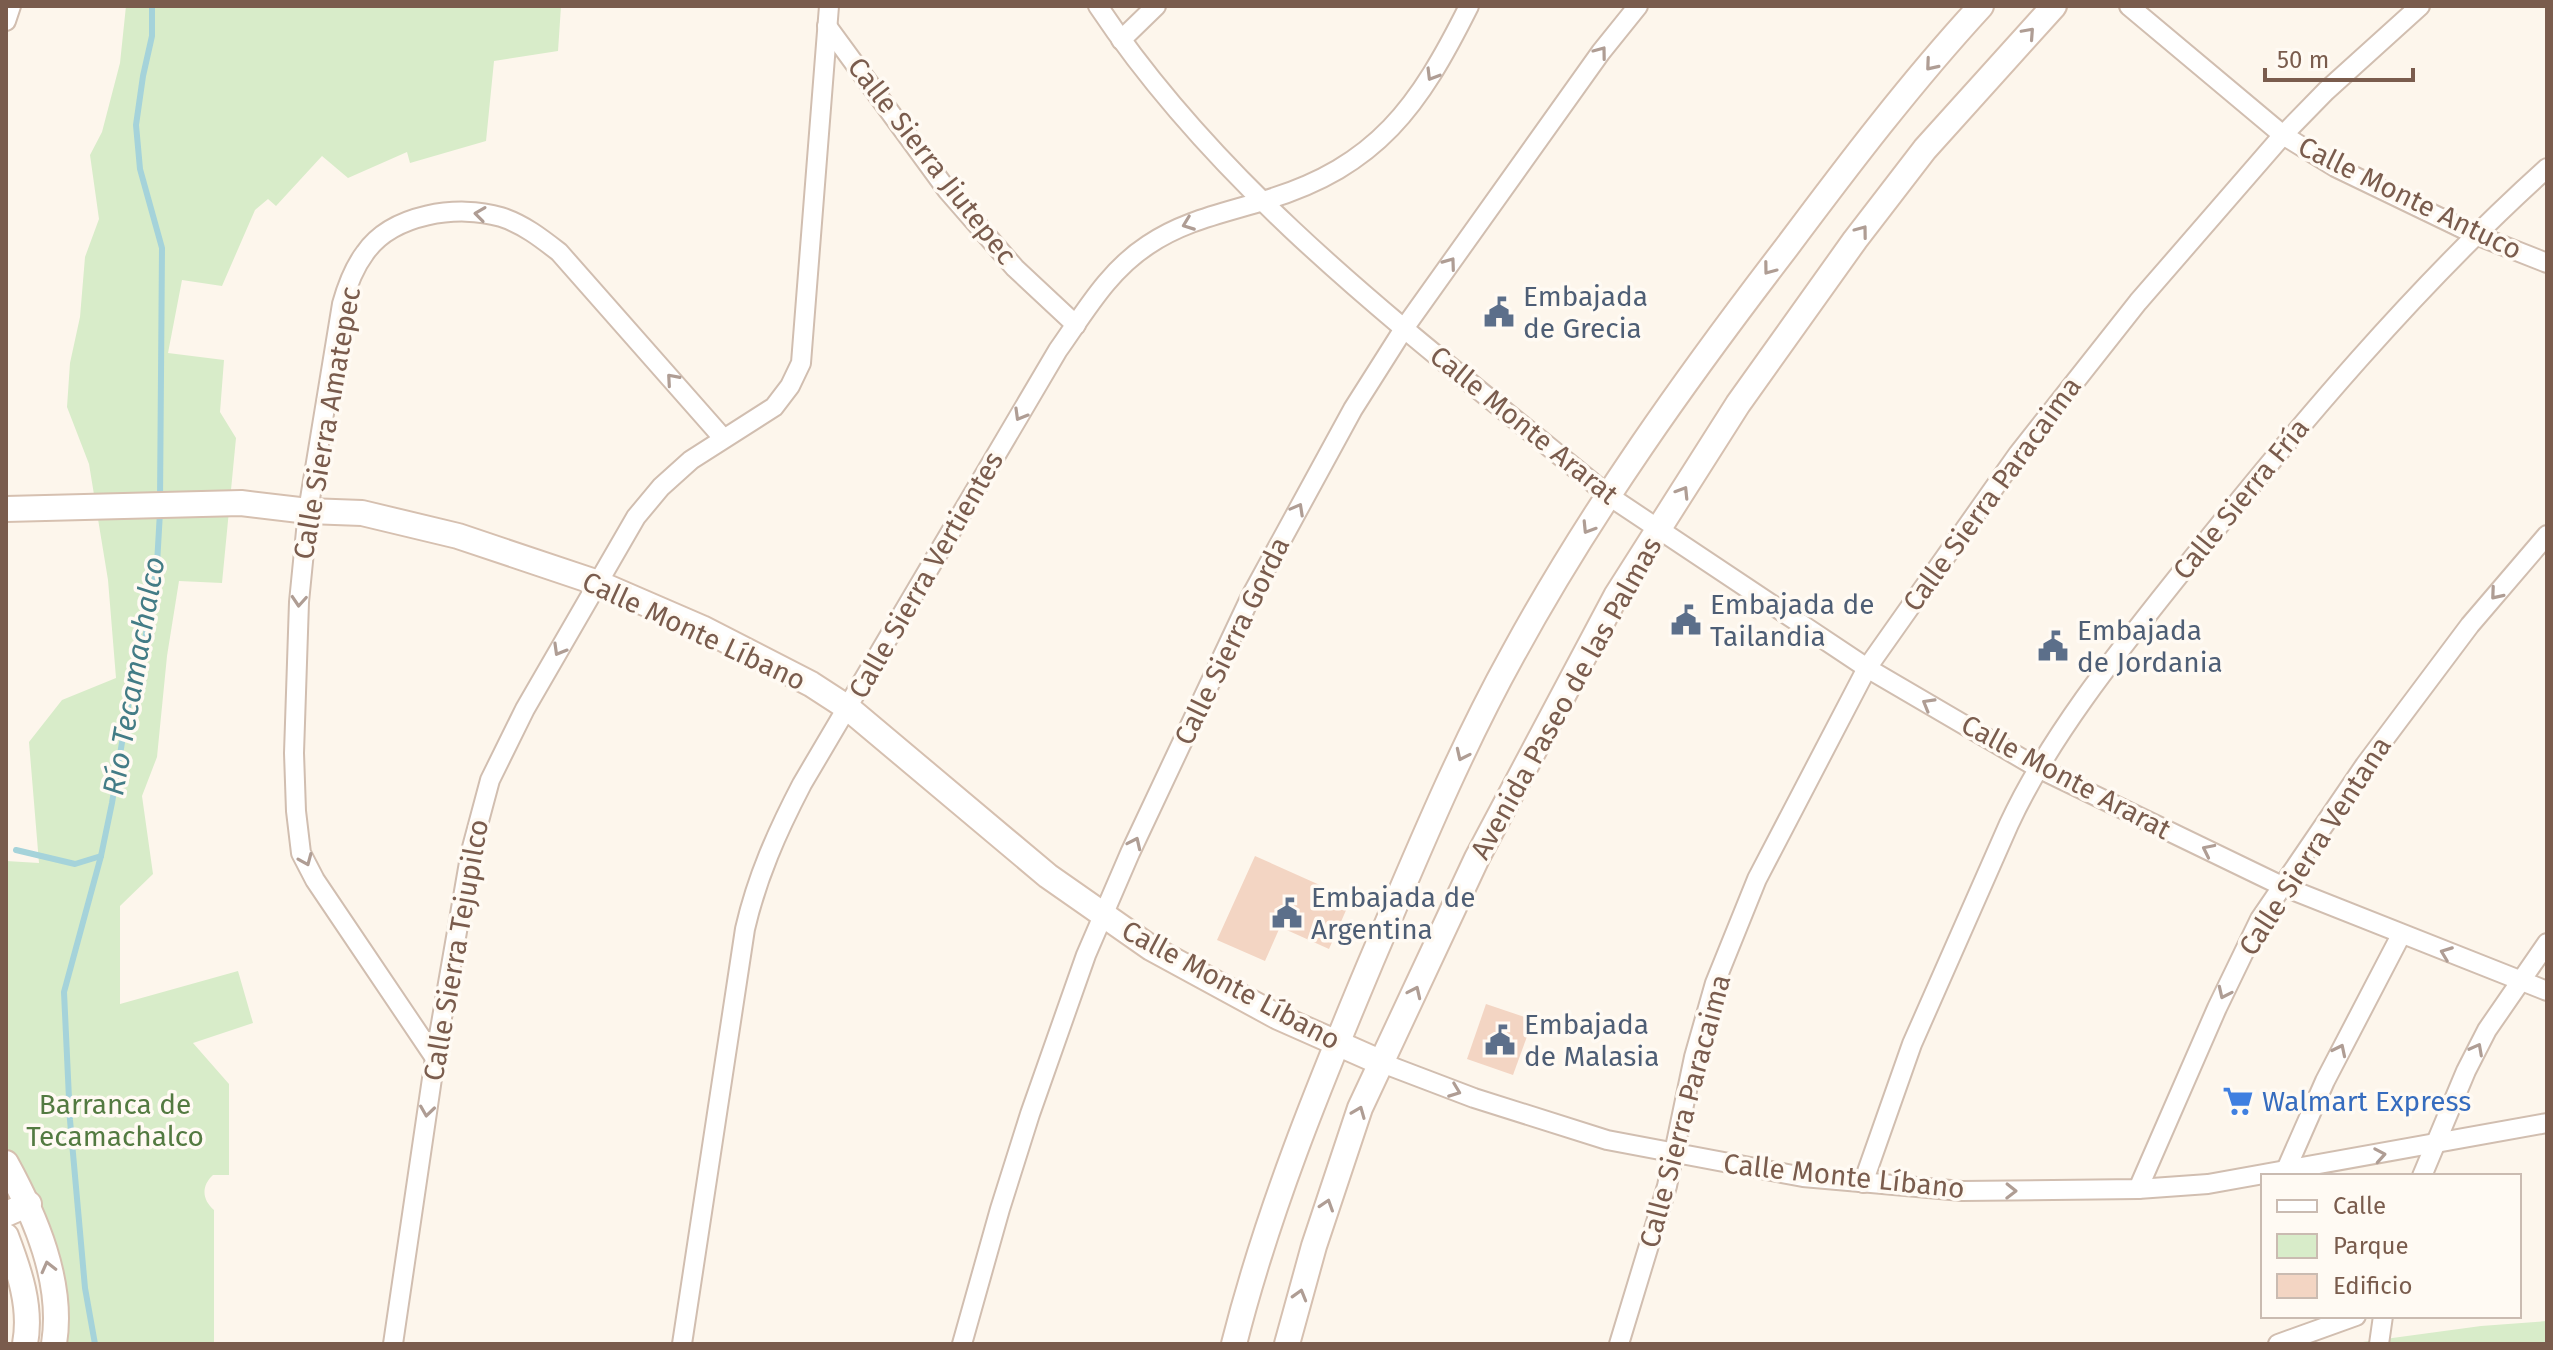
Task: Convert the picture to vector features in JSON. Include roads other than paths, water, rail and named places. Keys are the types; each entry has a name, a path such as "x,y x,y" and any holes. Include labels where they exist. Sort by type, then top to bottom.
{"main road":[{"name":"Avenida Paseo de las Palmas","path":"1234,1344 1264,1238 1294,1150 1337,1043 1430,824 1513,654 1609,496 1737,312 1840,176 1981,6"},
{"name":"Avenida Paseo de las Palmas","path":"1287,1344 1333,1185 1360,1108 1477,858 1616,596 1738,404 1855,240 1925,149 2054,6"},
{"name":"Calle Monte Líbano","path":"6,509 241,503 308,511 362,513 458,536 598,583 702,628 811,684 848,708 1048,876 1103,914 1165,955 1278,1017 1382,1063"},
{"path":"6,1163 29,1204 51,1273 56,1332 54,1344"},
{"path":"6,1214 29,1204"},
{"path":"6,1236 22,1279 27,1331 25,1344"}],"street":[{"path":"6,21 11,6"},
{"path":"723,438 774,407 790,386 801,363 829,6"},
{"name":"Calle Monte Ararat","path":"1098,6 1146,74 1263,202 1405,327 1609,496 1658,531 1867,668 2038,768 2282,886 2547,991"},
{"path":"1121,40 1156,6"},
{"name":"Calle Sierra Vertientes","path":"682,1344 743,942 755,885 783,820 1058,350 1096,294 1121,265 1148,245 1227,209 1263,202 1304,188 1364,152 1398,122 1425,86 1469,6"},
{"name":"Calle Sierra Gorda","path":"962,1344 1030,1114 1103,914 1251,596 1353,409 1405,327 1601,52 1638,6"},
{"name":"Calle Monte Antuco","path":"2129,6 2283,135 2335,167 2476,235 2547,263"},
{"name":"Calle Sierra Paracaima","path":"1619,1344 1663,1200 1694,1057 1715,983 1757,879 1867,668 2018,454 2138,302 2283,135 2326,91 2420,6"},
{"name":"Calle Sierra Jiutepec","path":"827,26 957,202 1015,268 1076,325"},
{"name":"Calle Sierra Fría","path":"1863,1183 1912,1044 2014,813 2038,768 2158,601 2263,471 2371,346 2476,235 2547,168"},
{"name":"Calle Sierra Amatepec","path":"435,1058 315,880 301,853 294,753 299,602 308,511 342,304 350,278 366,251 385,233 411,220 468,211 501,217 531,230 559,252 723,438"},
{"name":"Calle Sierra Tejupilco","path":"393,1344 435,1058 471,851 490,780 518,721 636,517 661,487 691,460 723,438"},
{"name":"Calle Sierra Ventana","path":"2138,1189 2240,958 2282,886 2365,765 2461,638 2547,535"},
{"path":"2285,1172 2325,1081 2401,935"},
{"path":"2423,1174 2466,1071 2487,1030 2547,943"},
{"name":"Calle Monte Líbano","path":"1382,1063 1607,1140 1803,1177 1962,1191 2138,1189 2208,1184 2261,1176"},
{"name":"Calle Monte Líbano","path":"2272,1174 2547,1123"},
{"path":"2278,1344 2350,1318"},
{"path":"2379,1344 2383,1318"}],"waterway":[{"name":"Río Tecamachalco","path":"152,6 152,36 136,125 140,169 162,248 160,501"},
{"name":"Río Tecamachalco","path":"95,1344 85,1288 70,1120 64,992 101,856 131,688 144,646 157,564 160,512"},
{"path":"16,850 75,864 101,856"}],"place":[{"name":"Embajada de Grecia","path":"1499,312"},
{"name":"Embajada de Tailandia","path":"1686,620"},
{"name":"Embajada de Jordania","path":"2053,646"},
{"name":"Embajada de Argentina","path":"1287,913"},
{"name":"Embajada de Malasia","path":"1500,1040"},
{"name":"Walmart Express","path":"2238,1101"}],"park label":[{"name":"Barranca de Tecamachalco","path":"115,1120"}]}
